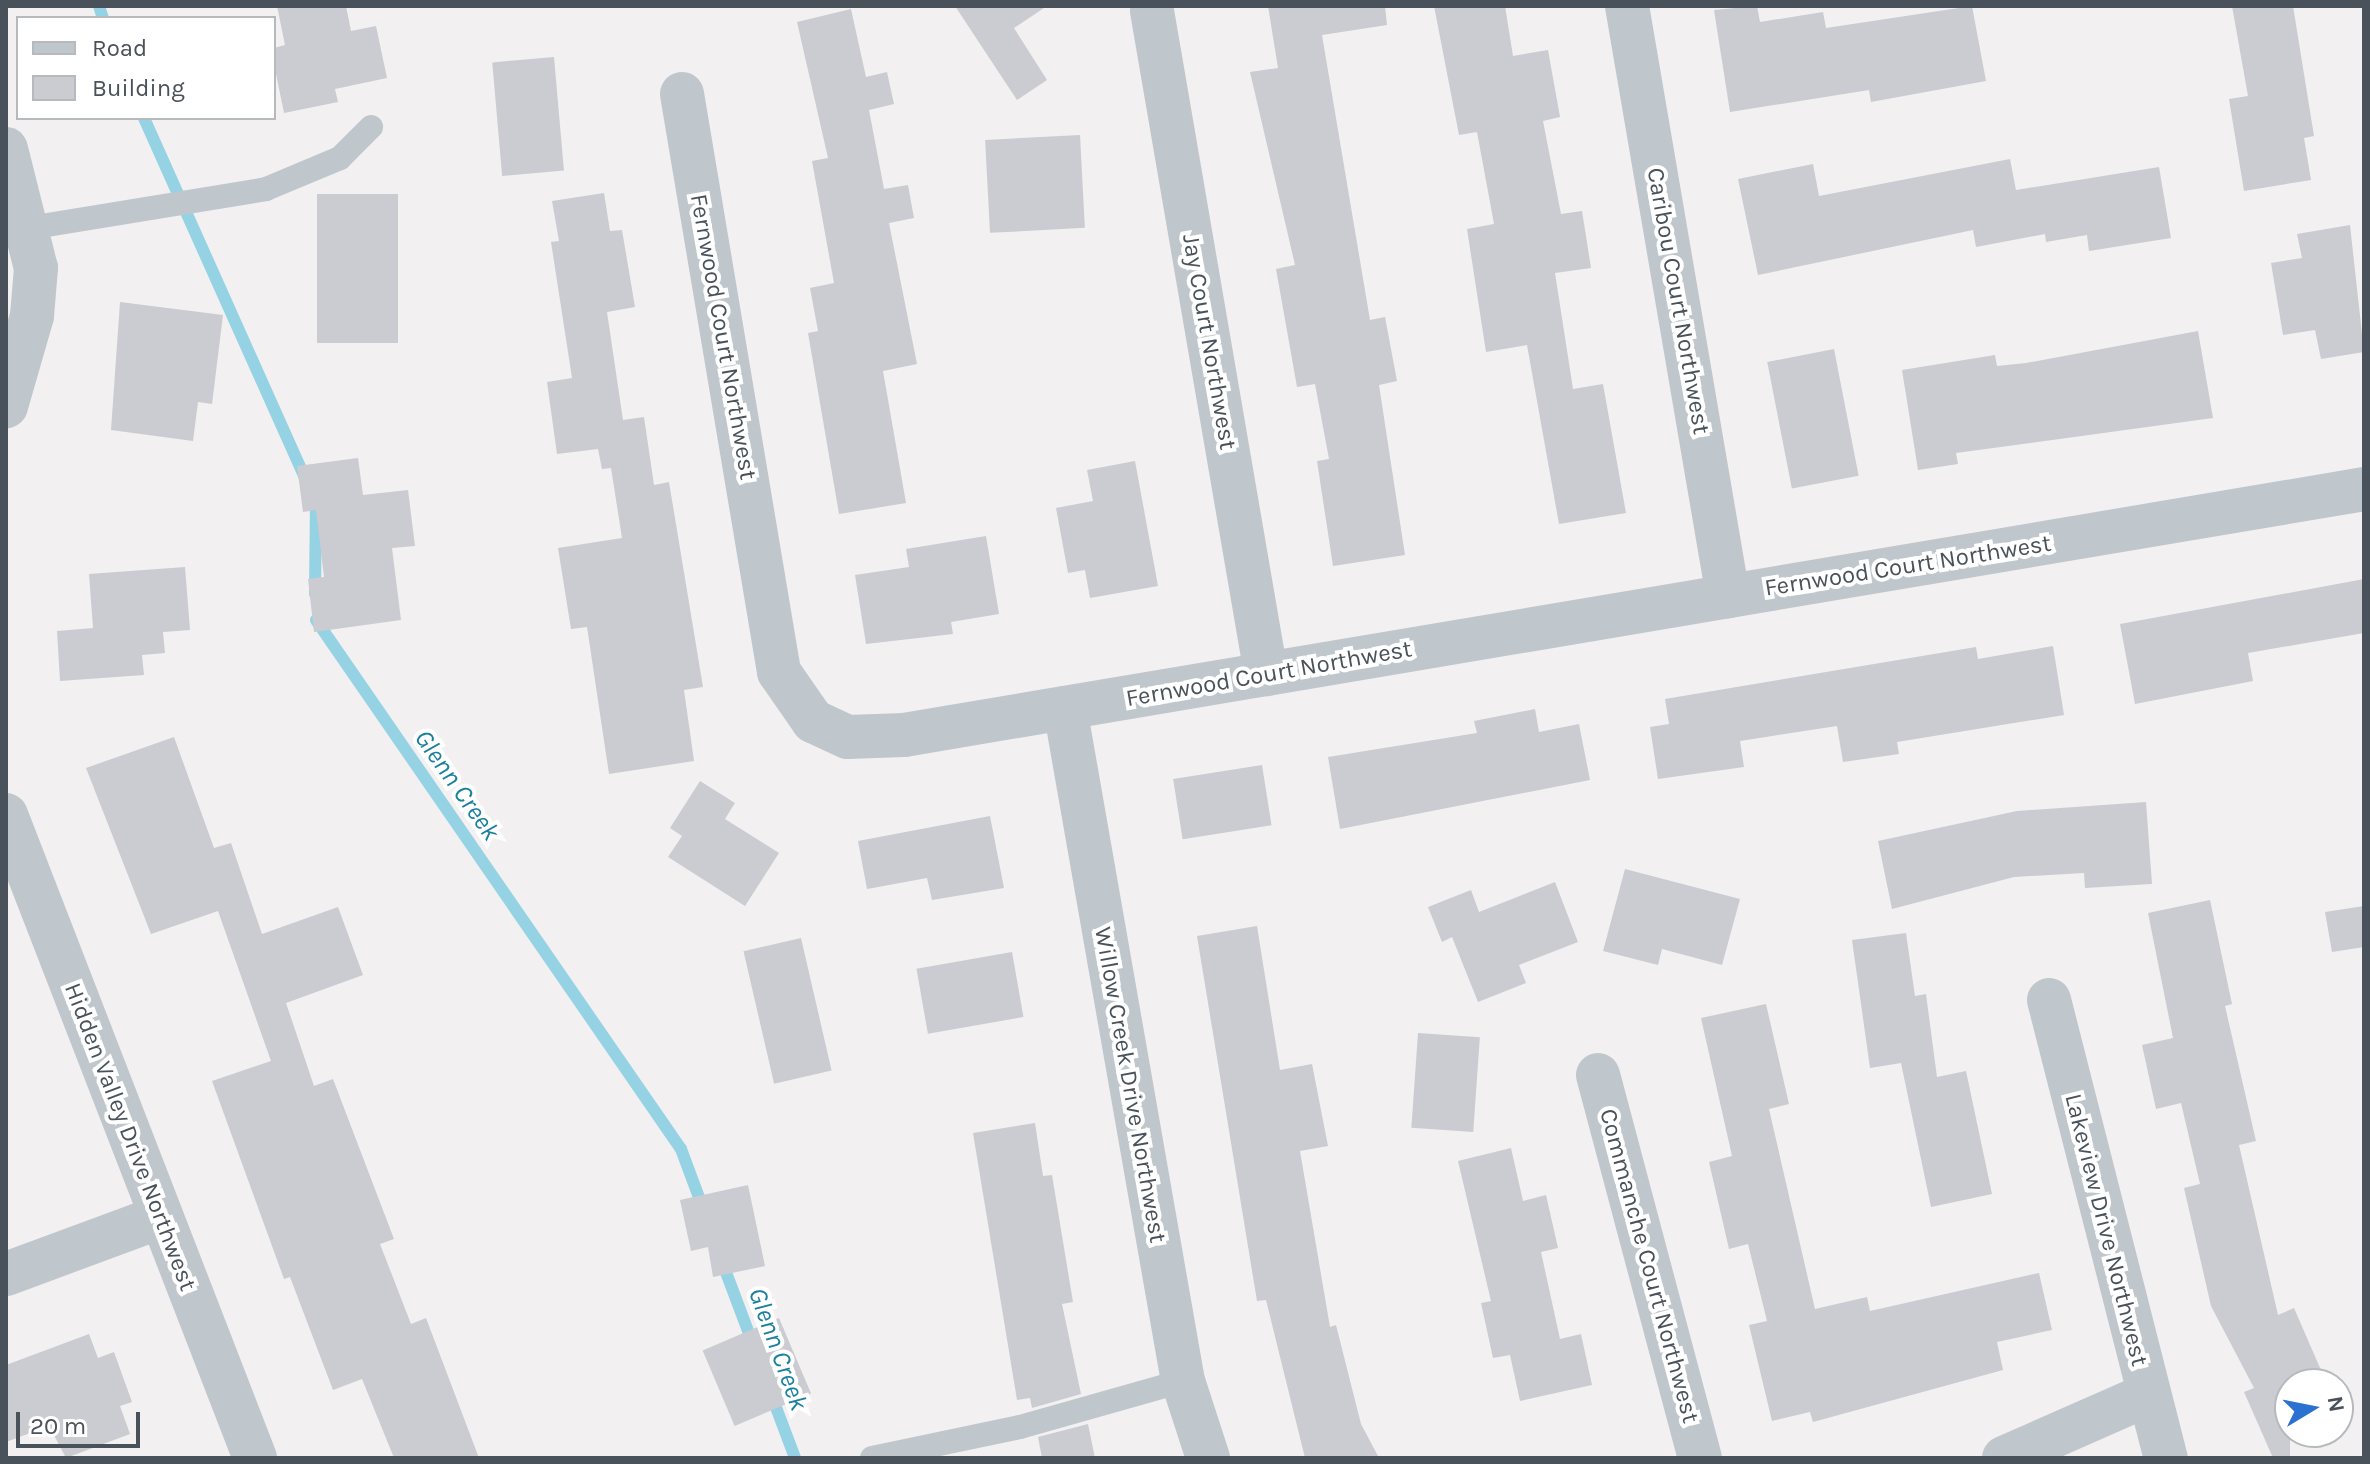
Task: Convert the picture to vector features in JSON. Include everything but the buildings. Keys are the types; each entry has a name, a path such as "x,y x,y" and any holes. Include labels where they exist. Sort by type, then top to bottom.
{"street":[{"name":"Caribou Court Northwest","path":"1627,6 1728,596"},
{"name":"Jay Court Northwest","path":"1152,11 1266,674"},
{"name":"Fernwood Court Northwest","path":"682,94 779,672 813,721 848,737 1065,708 2364,489"},
{"path":"6,149 29,228 36,268 32,316 6,406"},
{"name":"Willow Creek Drive Northwest","path":"1065,708 1183,1381 1208,1458"},
{"name":"Hidden Valley Drive Northwest","path":"6,815 255,1458"},
{"name":"Lakeview Drive Northwest","path":"2049,1000 2147,1395 2166,1458"},
{"name":"Commanche Court Northwest","path":"1598,1075 1700,1458"},
{"path":"6,1274 160,1217"},
{"path":"2004,1458 2147,1395"}],"lane":[{"path":"29,228 266,189 340,158 371,127"},
{"path":"872,1458 1020,1427 1183,1381"}],"waterway":[{"name":"Glenn Creek","path":"99,6 102,16"},
{"name":"Glenn Creek","path":"145,120 306,480"},
{"name":"Glenn Creek","path":"315,594 316,500"},
{"name":"Glenn Creek","path":"316,620 681,1149 704,1211"},
{"name":"Glenn Creek","path":"721,1259 754,1347"},
{"name":"Glenn Creek","path":"771,1394 795,1458"}]}
